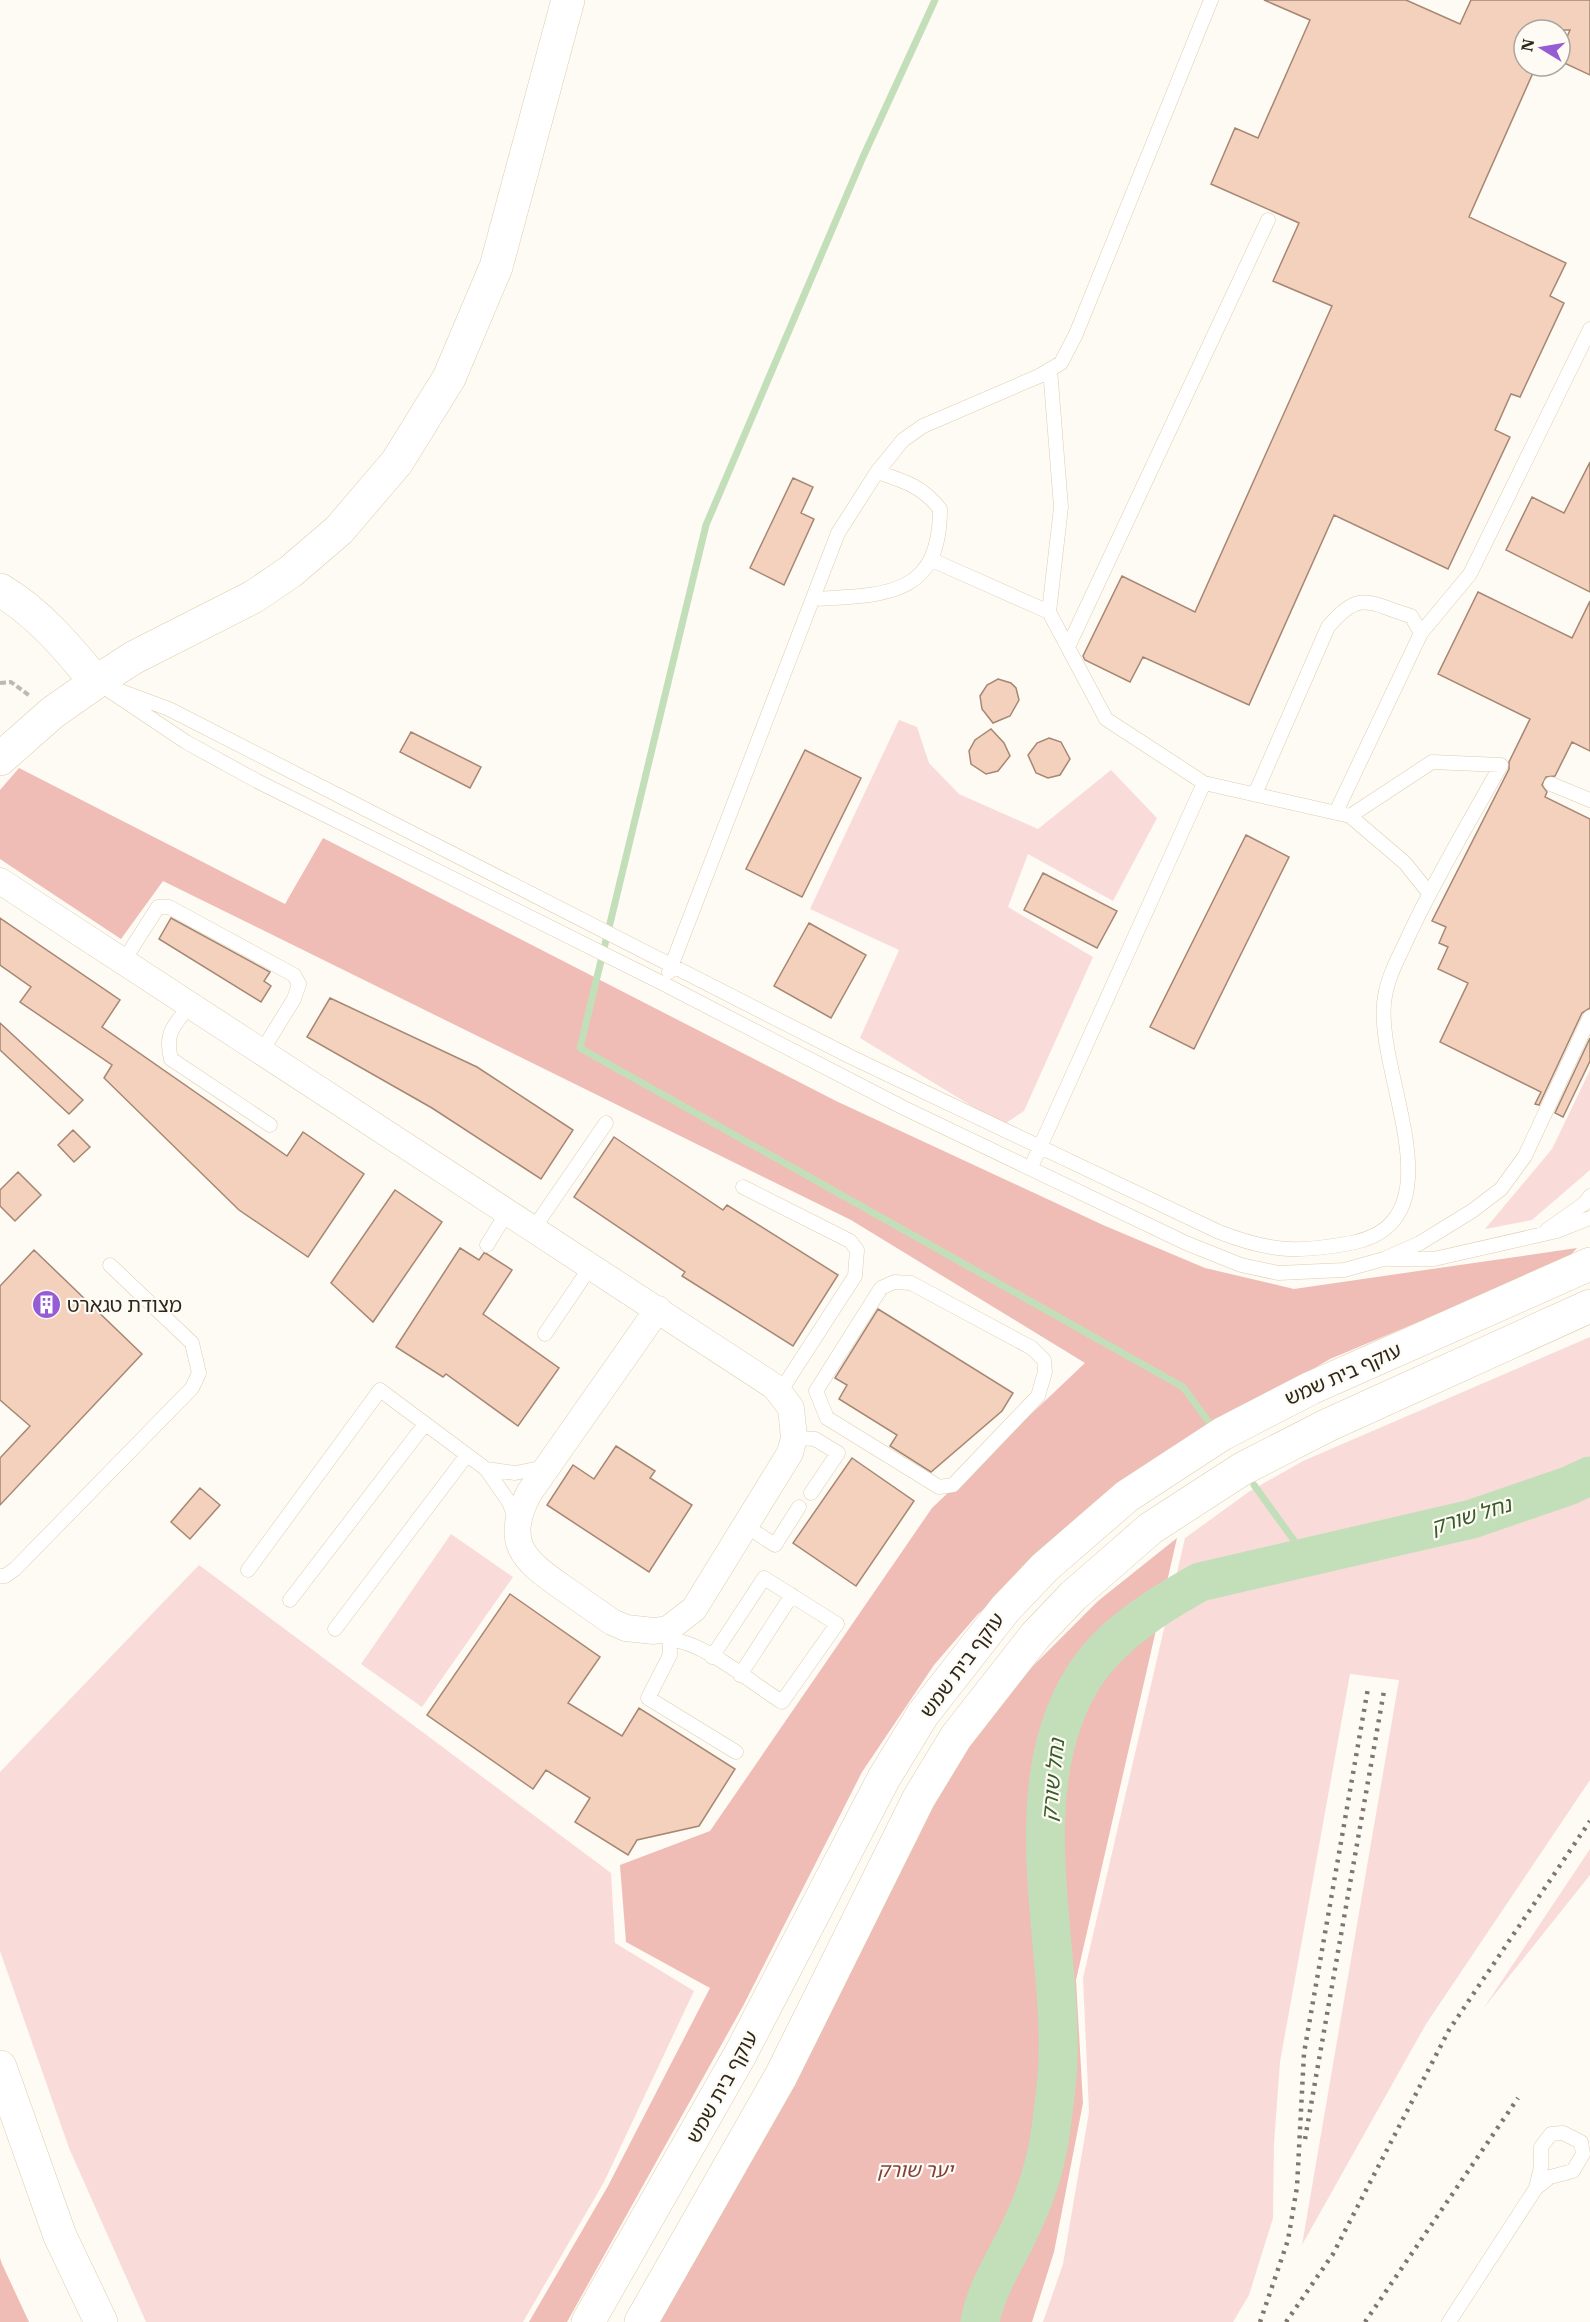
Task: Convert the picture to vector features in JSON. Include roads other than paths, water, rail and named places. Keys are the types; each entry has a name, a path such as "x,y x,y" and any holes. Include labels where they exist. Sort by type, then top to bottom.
{"main road":[{"path":"0,759 52,713 132,658 253,597 291,572 339,530 397,462 449,378 496,267 568,0"},
{"path":"0,590 54,632 96,682"},
{"name":"עוקף בית שמש","path":"588,2322 741,2053 884,1778 923,1714 1005,1609 1054,1559 1127,1496 1222,1434 1311,1388 1590,1264"},
{"name":"עוקף בית שמש","path":"641,2322 781,2076 919,1798 956,1737 1035,1636 1073,1596 1151,1528 1242,1469 1328,1425 1590,1306"},
{"path":"0,2067 60,2236 101,2322"}],"street":[{"path":"0,881 658,1310 799,1398 794,1438 782,1468 694,1609 669,1634 641,1631 612,1622 532,1566 518,1540 521,1508 658,1310"}],"lane":[{"path":"664,984 838,533 877,472 903,440 923,426 1061,363 1076,334 1210,0"},
{"path":"1068,647 1268,220"},
{"path":"1336,812 1421,633 1470,574 1590,329"},
{"path":"1050,369 1061,507 1049,612 1106,719 1204,783 1350,816 1405,863 1429,894"},
{"path":"813,599 874,593 909,585 928,569 936,552 940,509 928,493 908,482 877,472"},
{"path":"932,560 1049,612"},
{"path":"1255,794 1328,627 1344,607 1361,601 1411,616 1421,633"},
{"path":"96,682 169,709 851,1057 1040,1147 1248,1243 1300,1251 1361,1241 1379,1235 1393,1223 1403,1208 1410,1169 1384,1024 1384,996 1393,970 1429,894 1500,765 1432,762 1350,816"},
{"path":"96,682 186,742 256,781 664,984 904,1108 1186,1242 1241,1265 1278,1273 1344,1270 1384,1259 1420,1243 1473,1211 1501,1189 1525,1156 1590,1017"},
{"path":"1030,1167 1204,783"},
{"path":"1551,784 1590,800"},
{"path":"123,962 158,907 169,907 294,975 299,984 294,999 262,1052"},
{"path":"190,1005 170,1031 168,1044 171,1059 270,1125"},
{"path":"534,1228 606,1123"},
{"path":"743,1187 850,1241 857,1250 855,1276 799,1398"},
{"path":"1541,1235 1590,1196"},
{"path":"487,1245 508,1211"},
{"path":"1384,1259 1434,1259 1541,1235 1581,1224 1590,1218"},
{"path":"0,1576 5,1576 23,1561 192,1388 199,1373 192,1343 110,1265"},
{"path":"545,1334 591,1266"},
{"path":"894,1282 911,1283 1032,1348 1044,1360 1045,1372 1038,1396 953,1485 939,1487 827,1418 799,1398 881,1288 894,1282"},
{"path":"248,1570 380,1390 486,1469 509,1502 518,1525"},
{"path":"290,1600 425,1424"},
{"path":"794,1438 815,1439 838,1454 810,1493"},
{"path":"335,1629 466,1455"},
{"path":"486,1469 515,1473 548,1466"},
{"path":"746,1526 775,1545 799,1507"},
{"path":"712,1657 764,1578 837,1624 782,1702 712,1657 669,1634 668,1662 648,1698 736,1752"},
{"path":"740,1675 792,1595"},
{"path":"1449,2322 1536,2188"}],"waterway":[{"path":"935,0 863,157 706,525 580,1048 1183,1387 1214,1429"},
{"name":"נחל שורק","path":"980,2322 993,2283 1033,2200 1041,2177 1049,2140 1058,2061 1057,2014 1046,1865 1046,1816 1051,1768 1062,1721 1083,1678 1107,1648 1121,1635 1167,1601 1200,1582 1472,1519 1568,1486 1590,1476"},
{"path":"1254,1485 1306,1557"}],"railway":[{"path":"1260,2322 1288,2240 1297,2187 1304,2053 1368,1688"},
{"path":"1305,2139 1384,1691"},
{"path":"1286,2322 1333,2254 1449,2030 1590,1821"},
{"path":"1365,2322 1518,2098"}],"place":[{"name":"מצודת טגארט","path":"46,1305"}],"park label":[{"name":"יער שורק","path":"915,2170"}]}
